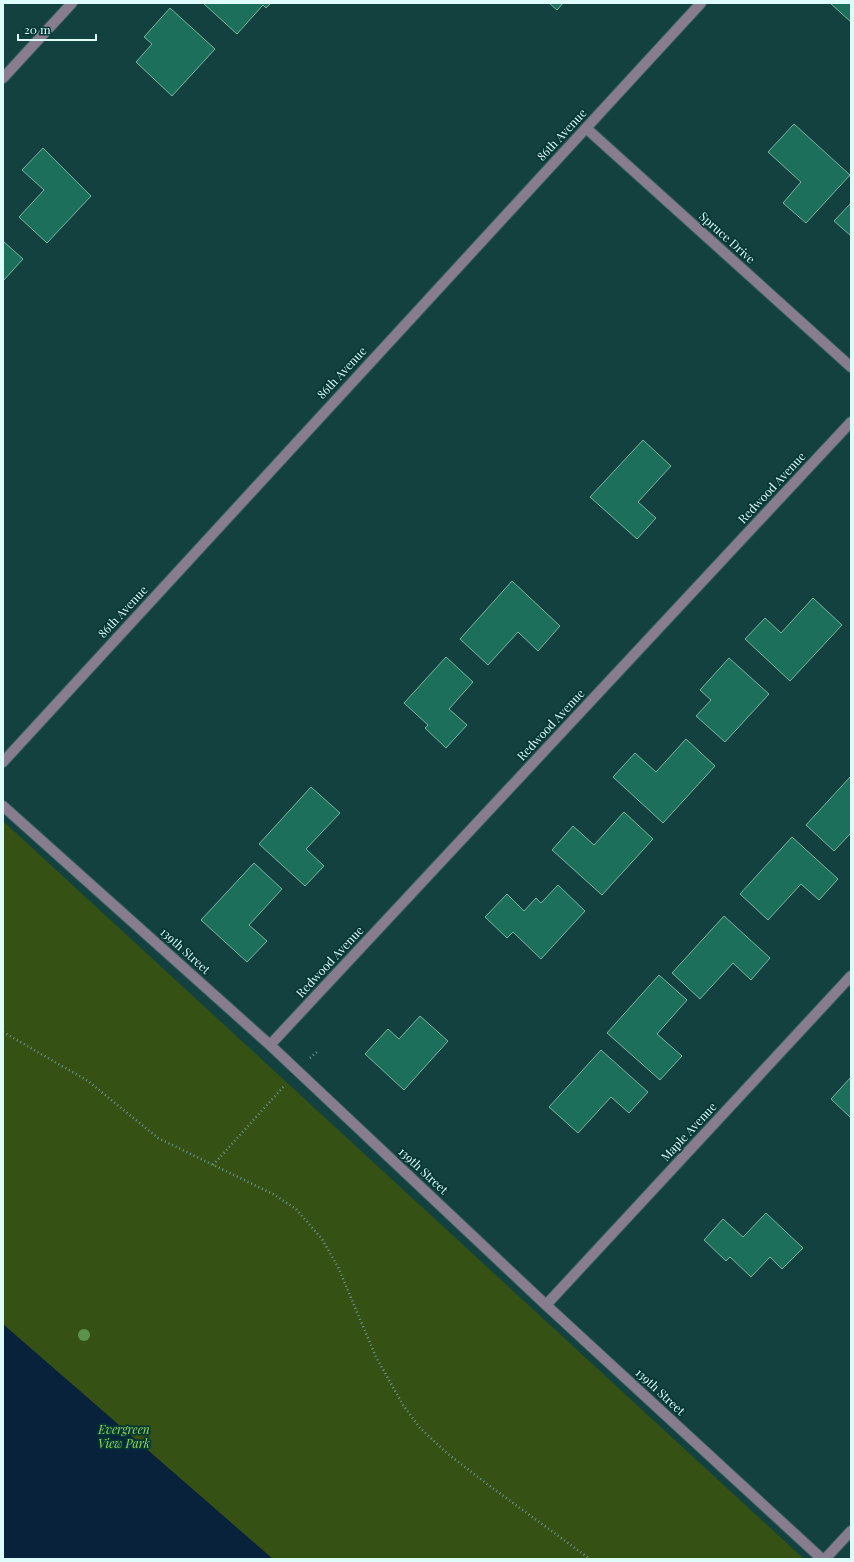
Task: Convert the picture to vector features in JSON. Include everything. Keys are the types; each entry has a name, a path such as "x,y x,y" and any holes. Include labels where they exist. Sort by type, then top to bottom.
{"street":[{"path":"3,78 72,3"},
{"name":"86th Avenue","path":"3,762 701,3"},
{"name":"Spruce Drive","path":"586,128 851,367"},
{"name":"Redwood Avenue","path":"270,1045 851,422"},
{"name":"139th Street","path":"3,806 270,1045 546,1305 822,1559"},
{"name":"Maple Avenue","path":"546,1305 851,976"},
{"path":"825,1559 851,1531"}],"path":[{"path":"3,1032 88,1081 158,1138 273,1194 296,1208 322,1240 338,1267 376,1357 403,1405 420,1428 448,1454 590,1559"},
{"path":"213,1165 317,1052"}],"green space":[{"name":"Evergreen View Park","path":"3,821 804,1559 3,1559"}],"water":[{"path":"3,1324 273,1559 3,1559"}],"building":[{"path":"203,3 271,3 266,8 263,5 237,34"},
{"path":"549,3 563,3 557,10"},
{"path":"830,3 851,3 851,22"},
{"path":"170,8 215,49 172,96 136,62 152,44 144,37"},
{"path":"794,124 850,175 806,223 783,203 801,182 768,152"},
{"path":"43,148 91,196 47,243 19,217 44,190 22,170"},
{"path":"851,203 851,236 834,221"},
{"path":"3,241 23,259 3,281"},
{"path":"643,440 671,466 638,502 656,518 637,539 590,497"},
{"path":"512,581 560,626 538,651 518,632 488,665 460,639"},
{"path":"813,598 842,625 790,681 745,639 765,618 781,633"},
{"path":"446,657 473,682 449,709 467,725 446,748 425,728 428,725 404,703"},
{"path":"729,658 769,694 725,742 696,716 711,700 700,690"},
{"path":"686,739 715,766 663,823 613,777 635,753 656,772"},
{"path":"851,776 851,833 834,851 806,825"},
{"path":"311,787 340,813 306,849 324,866 305,886 259,844"},
{"path":"624,812 653,839 602,895 552,850 573,826 594,845"},
{"path":"792,837 838,879 819,900 801,884 768,920 740,894"},
{"path":"254,863 282,889 249,925 267,941 247,962 201,920"},
{"path":"558,885 585,911 541,959 513,932 507,938 485,917 507,894 524,911 536,898 541,903"},
{"path":"724,916 770,958 751,980 733,963 700,999 672,973"},
{"path":"659,975 687,1000 657,1034 682,1056 660,1080 607,1033"},
{"path":"420,1016 448,1041 404,1090 365,1054 388,1029 399,1039"},
{"path":"601,1050 648,1092 629,1113 611,1097 578,1133 549,1107"},
{"path":"851,1077 851,1118 831,1099"},
{"path":"766,1213 803,1248 782,1269 770,1257 751,1277 730,1257 726,1261 704,1240 723,1219 743,1237"}]}
